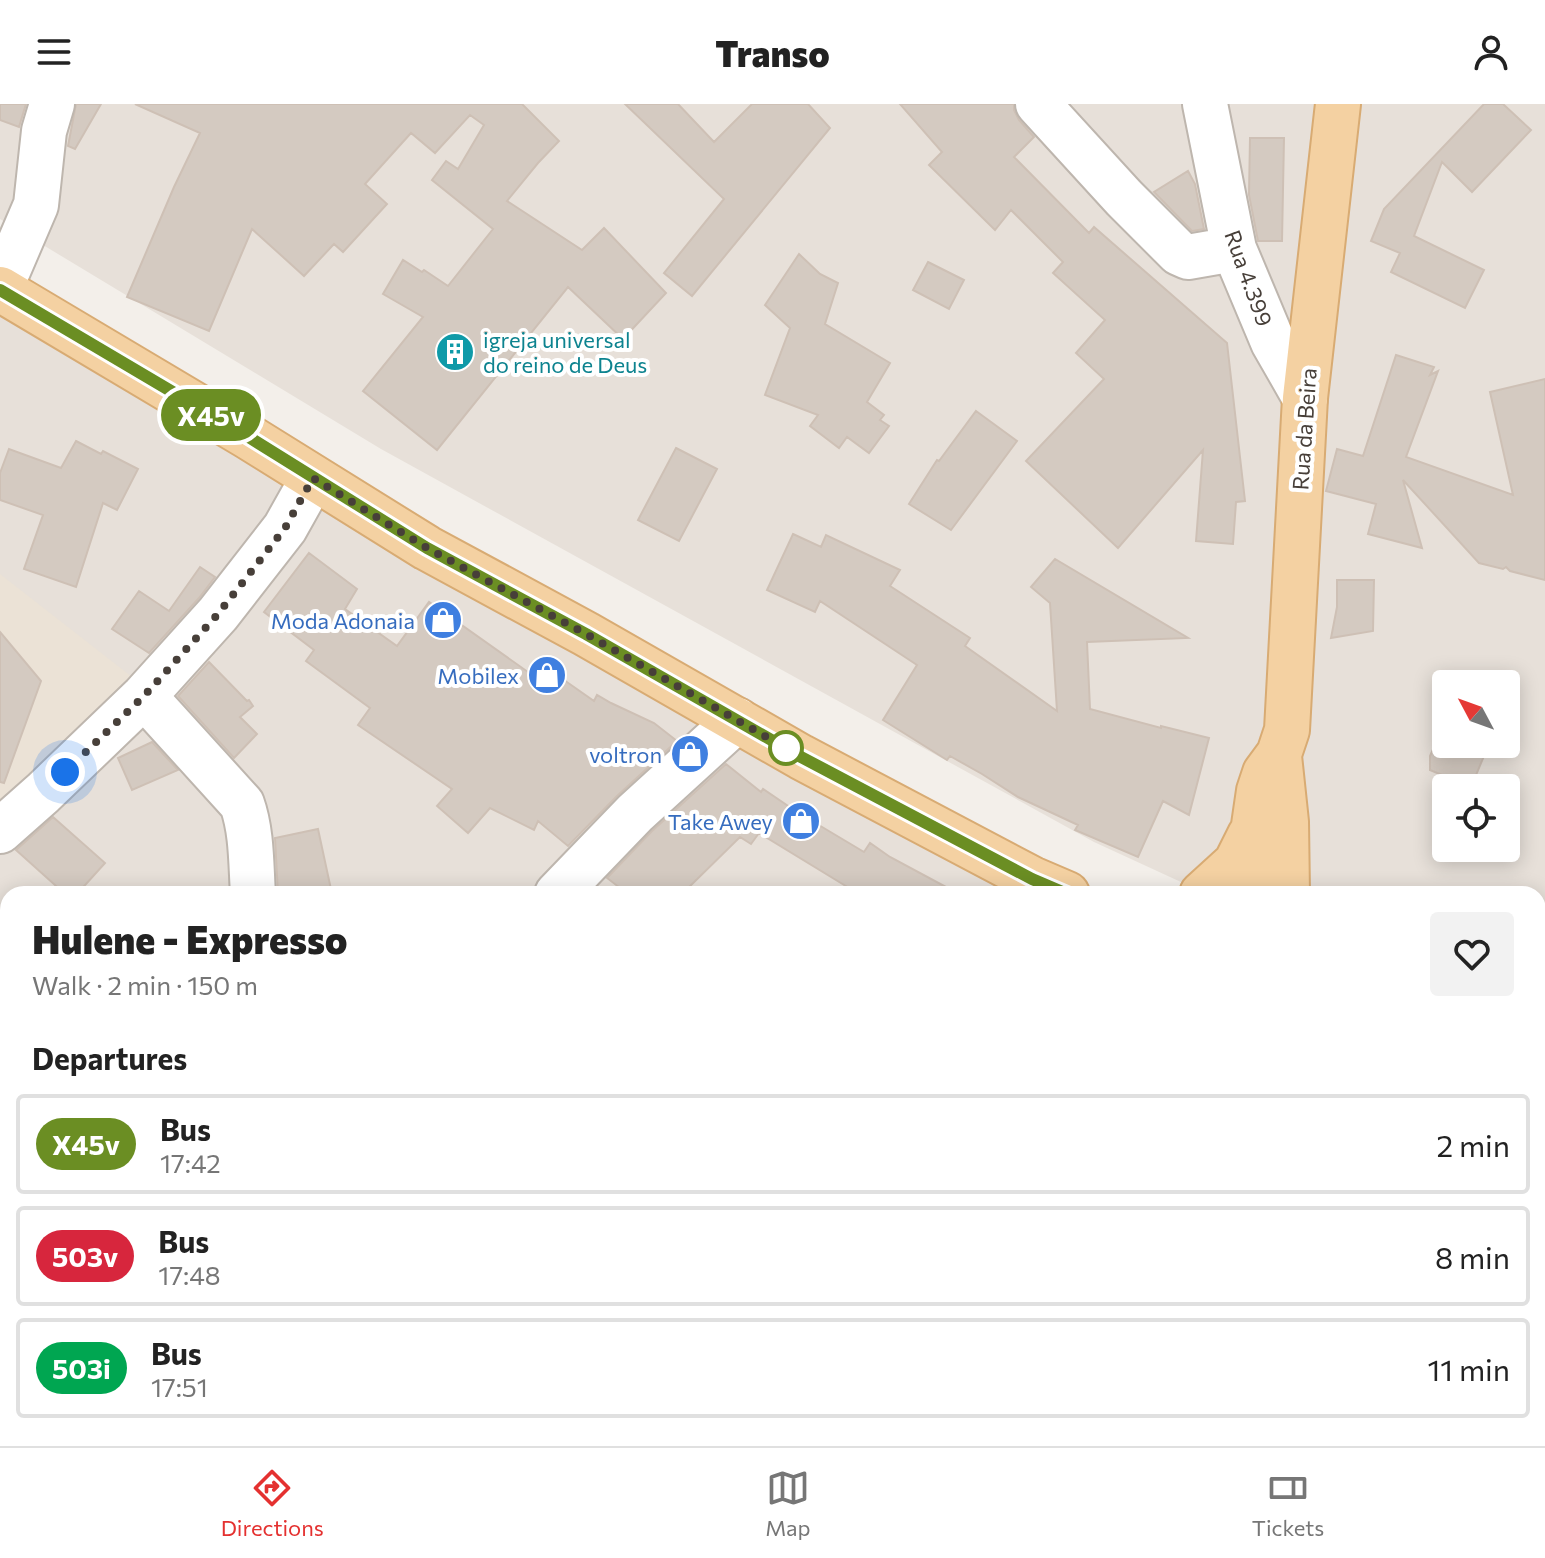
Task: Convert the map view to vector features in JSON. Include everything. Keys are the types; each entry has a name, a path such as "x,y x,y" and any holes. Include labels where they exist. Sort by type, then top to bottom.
{"main road":[{"name":"Rua da Beira","path":"1290,886 1283,742 1305,398 1338,104"},
{"path":"0,289 247,436 427,548 586,634 801,757 1048,886"},
{"name":"Rua da Beira","path":"1245,886 1262,782 1283,742"},
{"path":"1211,886 1236,863 1253,829"}],"street":[{"path":"0,289 36,205 44,131 52,104"},
{"path":"1038,104 1179,253 1188,257 1234,249"},
{"name":"Rua 4.399","path":"1205,104 1234,249 1273,342 1305,398"},
{"path":"0,831 144,696 218,614 285,528 313,478"},
{"path":"144,696 242,804 247,824 252,886"},
{"path":"565,886 635,813 737,720"}],"shaded area":[{"path":"0,104 1545,104 1545,886 1190,886 1094,842 381,449 0,219"},
{"path":"0,282 836,762 1086,886 0,886"},
{"path":"0,574 141,684 0,829"}],"building":[{"path":"0,104 26,104 19,127 0,120"},
{"path":"76,104 101,104 75,149 68,146"},
{"path":"135,104 522,104 559,141 507,201 582,250 604,228 666,293 623,339 568,287 437,450 363,391 423,317 383,294 403,260 448,286 493,229 432,180 446,161 458,169 484,125 470,115 435,153 411,133 365,184 387,204 343,252 334,244 304,276 252,229 209,331 127,297 200,133"},
{"path":"625,104 678,104 714,142 752,104 808,104 830,128 692,296 664,273 724,199"},
{"path":"900,104 1014,104 1019,120 1034,137 1014,157 1089,233 1094,227 1227,343 1245,501 1236,502 1233,544 1196,541 1203,450 1118,548 1026,461 1104,379 1076,353 1105,320 1053,273 1063,262 1011,210 995,230 929,165 942,152"},
{"path":"1484,104 1503,104 1531,130 1472,192 1442,162 1414,236 1484,270 1465,308 1391,272 1400,253 1371,241 1384,209"},
{"path":"1250,138 1284,138 1282,241 1258,241 1249,195"},
{"path":"1188,171 1195,184 1204,229 1192,231 1154,192"},
{"path":"799,254 820,274 838,283 825,324 890,363 867,402 884,415 880,420 889,426 869,453 847,437 839,448 810,426 818,415 765,395 790,328 765,305"},
{"path":"928,262 964,280 949,309 913,290"},
{"path":"1396,355 1434,367 1430,375 1438,371 1406,457 1513,495 1490,392 1545,379 1545,580 1510,571 1506,567 1503,569 1479,563 1403,480 1422,548 1368,534 1376,504 1326,491 1337,449 1363,456"},
{"path":"976,411 1017,441 951,530 909,504 937,460"},
{"path":"76,441 138,469 117,510 103,503 76,587 24,569 43,515 0,500 0,473 9,449 61,468"},
{"path":"676,448 717,469 679,541 638,520"},
{"path":"793,534 821,547 826,535 900,570 890,586 970,638 965,646 1057,711 1050,603 1031,587 1055,559 1188,638 1087,642 1090,709 1209,738 1189,815 1163,801 1138,857 1075,830 1078,825 1018,797 950,756 947,760 883,720 917,665 820,601 815,612 767,590"},
{"path":"309,553 357,589 345,609 397,646 429,602 535,677 544,666 594,701 597,695 654,723 677,741 568,846 538,821 534,830 490,808 468,833 437,806 452,789 358,725 370,708 306,661 314,650 264,612"},
{"path":"200,567 215,577 149,653 112,629 139,591 169,611"},
{"path":"1337,580 1374,580 1373,631 1331,638 1337,607"},
{"path":"0,632 41,681 4,783 0,782"},
{"path":"209,662 253,706 240,717 257,734 234,758 178,696"},
{"path":"152,742 178,770 132,790 118,758"},
{"path":"1432,752 1432,758 1483,758 1476,774 1440,774 1430,770"},
{"path":"726,764 761,792 763,789 864,852 870,843 944,886 846,886 759,833 751,844 740,837 690,886 618,886 607,878 652,831"},
{"path":"53,817 105,863 84,886 56,886 16,850"},
{"path":"318,829 330,886 278,886 275,838"}],"bus line":[{"name":"X45v","path":"0,290 247,436 427,548 586,634 801,757 1048,886"}],"place":[{"name":"igreja universal do reino de Deus","path":"455,352"},
{"name":"Moda Adonaia","path":"443,620"},
{"name":"Mobilex","path":"547,675"},
{"name":"voltron","path":"690,754"},
{"name":"Take Awey","path":"801,821"}],"route":[{"path":"65,772 144,696 218,614 285,528 313,478 427,548 786,748"}]}
